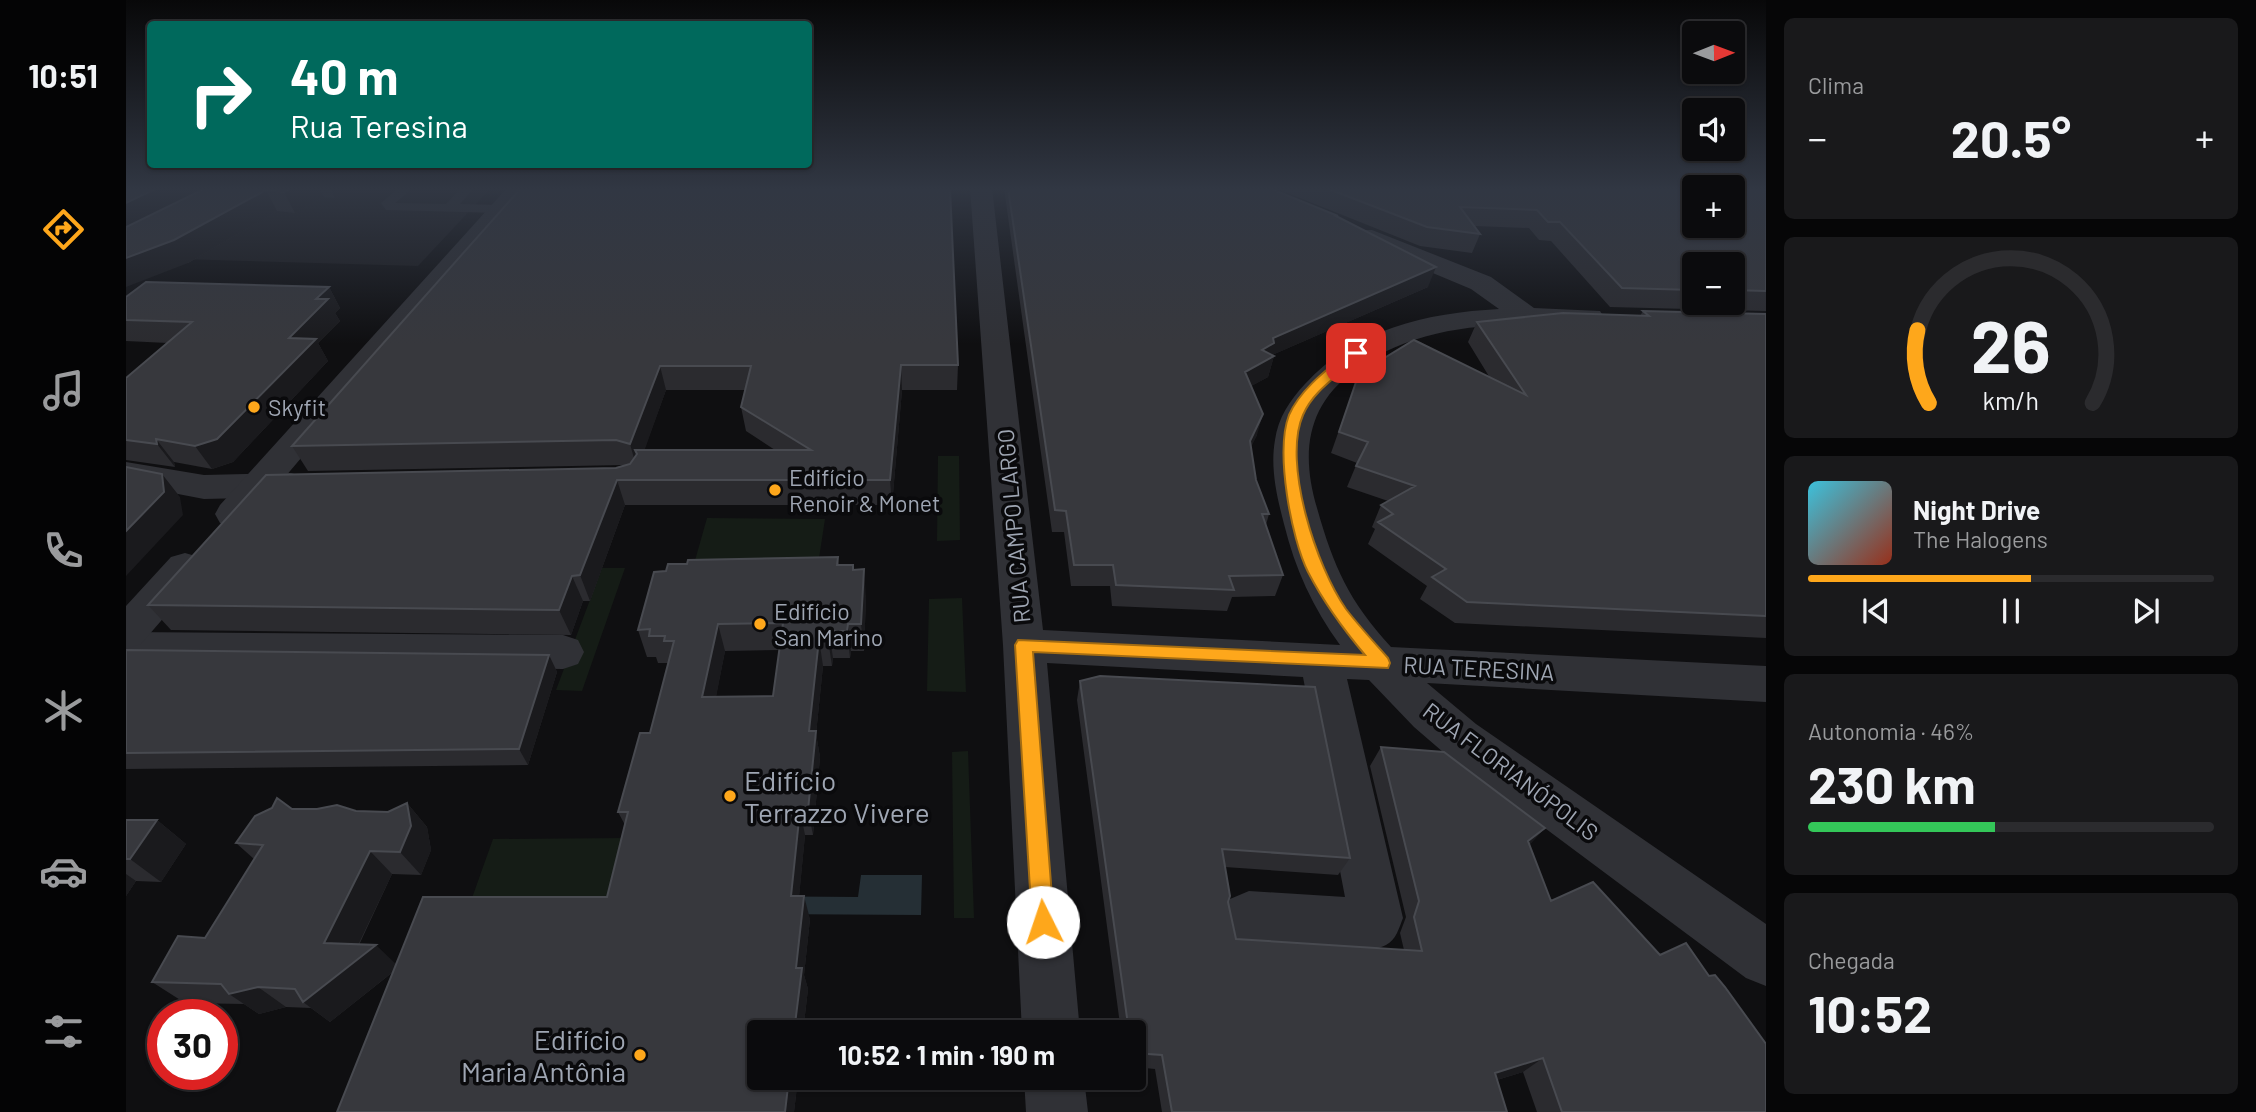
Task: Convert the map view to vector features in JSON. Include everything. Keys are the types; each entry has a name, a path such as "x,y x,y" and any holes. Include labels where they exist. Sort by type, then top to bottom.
{"street":[{"path":"126,633 474,240"},
{"name":"RUA CAMPO LARGO","path":"986,240 1024,645 1050,1020"},
{"path":"1375,240 1481,283 1527,316"},
{"name":"RUA FLORIANÓPOLIS","path":"1632,319 1499,315 1444,321 1356,353 1317,385 1296,415 1289,456 1295,495 1315,568 1339,612 1381,663 1430,714 1766,958"},
{"path":"126,473 204,487 320,484"},
{"name":"RUA TERESINA","path":"1024,645 1766,684"},
{"path":"126,648 563,652"},
{"path":"1249,918 1370,925 1376,918 1321,660"},
{"path":"1055,1090 1057,1112"}],"shaded area":[{"path":"198,240 442,240 418,266 177,259"},
{"path":"938,456 959,456 960,540 937,541"},
{"path":"707,518 825,519 818,565 694,564"},
{"path":"602,568 625,568 582,691 556,690"},
{"path":"962,598 966,692 927,691 929,599"},
{"path":"968,751 974,918 954,918 952,752"},
{"path":"626,838 608,911 467,912 493,839"},
{"path":"861,875 922,875 921,915 740,914 743,896 858,897"}],"building":[{"path":"126,240 174,240 174,240 126,258"},
{"path":"475,240 952,240 958,365 901,365 890,480 617,480 580,575 572,576 559,610 148,605 266,475 616,468 630,464 637,454 635,450 811,450 741,407 751,366 660,366 630,444 616,440 292,446"},
{"path":"1016,240 1383,240 1436,267 1273,338 1274,343 1262,350 1274,356 1245,372 1263,414 1250,441 1256,480 1269,514 1262,514 1283,575 1229,576 1234,590 1116,585 1113,565 1074,565 1066,511 1055,510"},
{"path":"1577,240 1766,240 1766,291 1745,290 1745,252 1682,252 1682,290 1622,288"},
{"path":"146,282 329,287 316,299 328,299 289,338 316,339 217,439 195,446 156,439 157,444 126,440 126,378 192,322 126,320 126,297"},
{"path":"1643,311 1682,312 1682,315 1766,314 1766,616 1467,602 1432,577 1446,569 1378,522 1393,514 1381,505 1415,486 1356,466 1368,442 1339,432 1357,379 1368,368 1414,340 1526,395 1477,322 1563,313 1649,316"},
{"path":"126,467 162,474 164,492 126,531"},
{"path":"838,557 837,565 853,565 853,570 864,569 861,624 848,624 847,631 829,631 828,639 819,639 809,731 816,731 808,810 800,810 791,896 804,896 796,968 802,968 796,1020 747,1020 747,1090 788,1090 785,1112 337,1112 423,897 607,897 628,812 618,812 640,733 650,733 674,641 664,641 665,636 649,636 650,629 638,630 654,572 666,571 668,564 687,564 688,560","holes":["783,623 773,696 702,697 718,624"]},
{"path":"126,650 549,655 519,749 126,753"},
{"path":"1100,676 1315,687 1350,858 1222,849 1230,896 1228,902 1236,939 1422,951 1414,917 1419,901 1381,747 1444,752 1545,828 1528,841 1551,901 1593,882 1660,955 1686,943 1709,976 1715,975 1766,1044 1766,1112 1562,1112 1543,1058 1495,1073 1507,1112 1172,1112 1162,1055 1146,1054 1146,1020 1127,1020 1080,681"},
{"path":"277,798 292,809 317,809 337,805 356,811 388,812 407,803 411,826 400,852 370,851 324,943 376,945 303,1002 295,989 258,987 229,994 221,984 152,982 178,936 205,938 263,845 236,843 255,816 272,808"},
{"path":"126,820 157,820 130,859 126,859"}],"place":[{"name":"Skyfit","path":"254,407"},
{"name":"Edifício Renoir & Monet","path":"775,490"},
{"name":"Edifício San Marino","path":"760,624"},
{"name":"Edifício Terrazzo Vivere","path":"730,796"},
{"name":"Edifício Maria Antônia","path":"640,1055"}],"route":[{"path":"1043,922 1024,645 1381,663 1339,612 1315,568 1295,495 1289,456 1296,415 1317,385 1356,353"}]}
